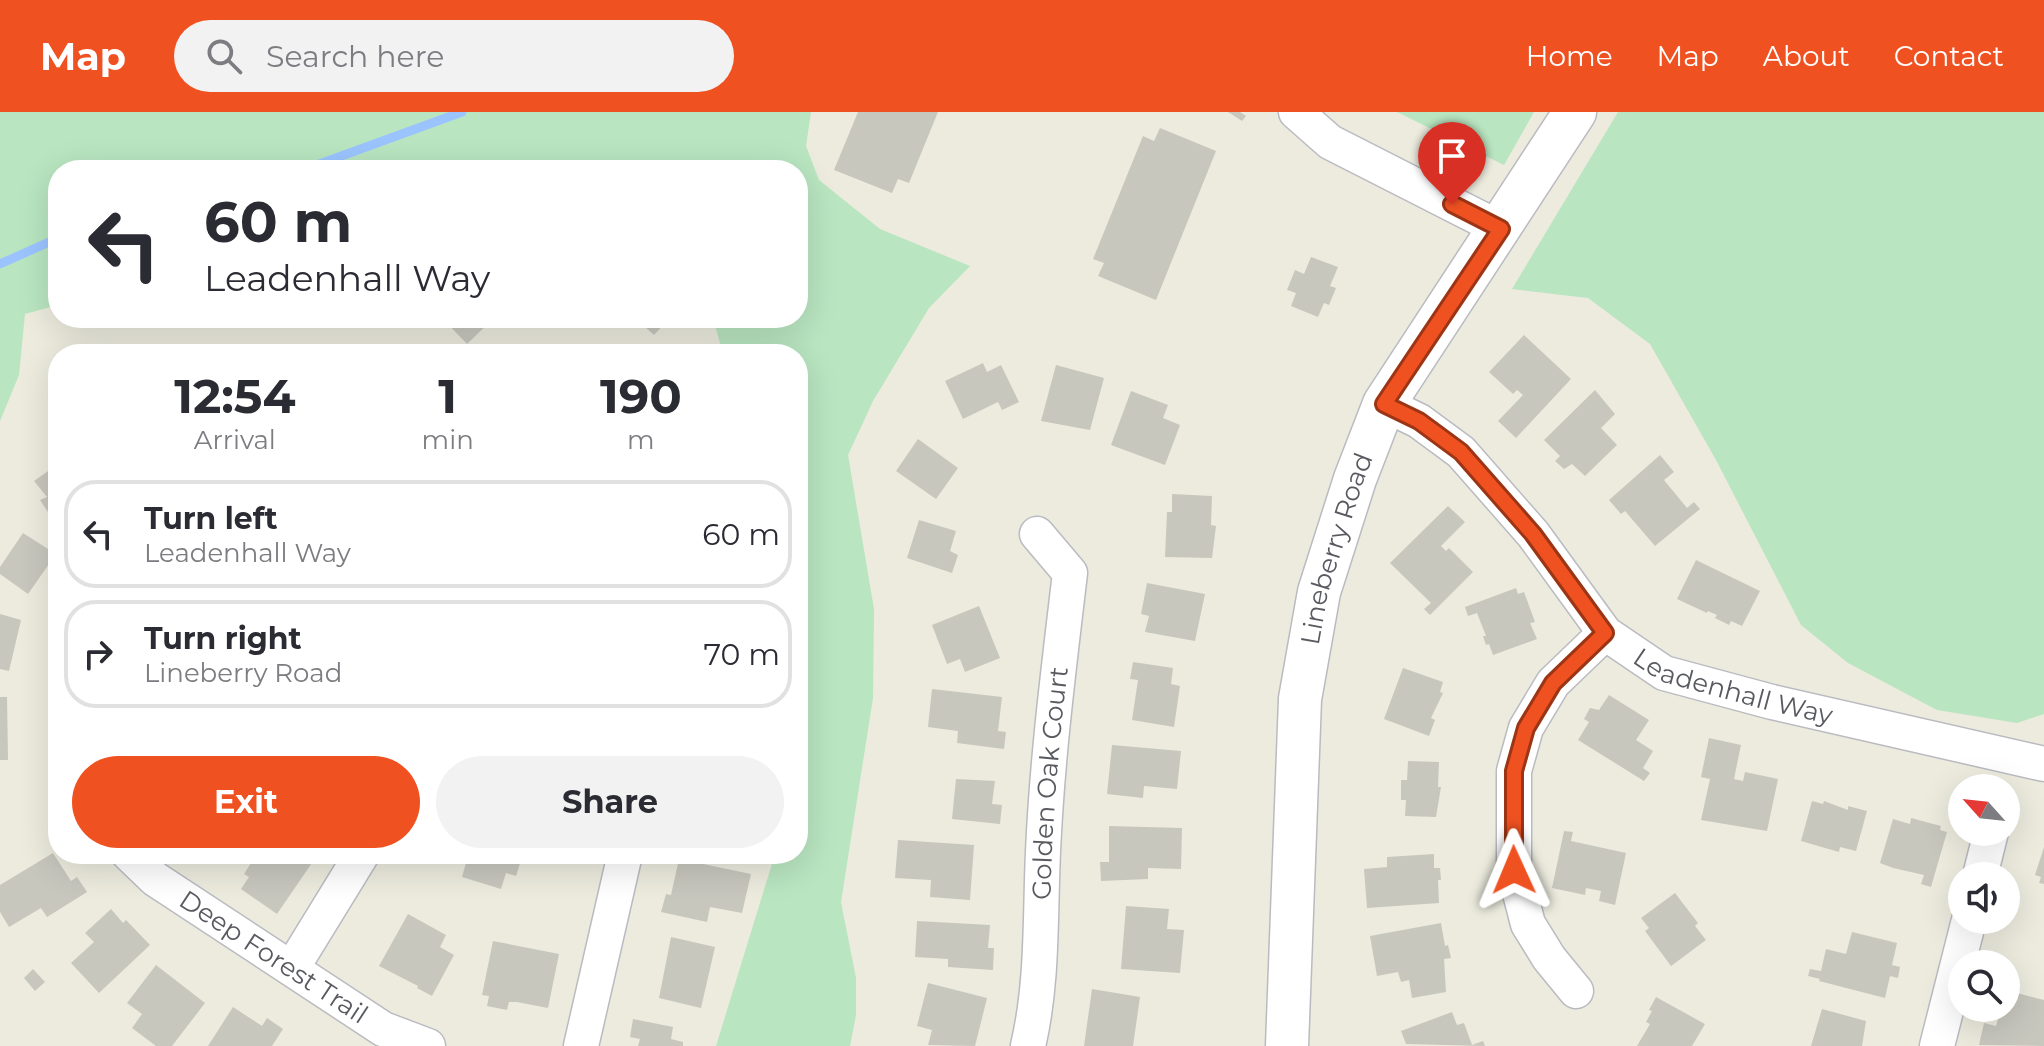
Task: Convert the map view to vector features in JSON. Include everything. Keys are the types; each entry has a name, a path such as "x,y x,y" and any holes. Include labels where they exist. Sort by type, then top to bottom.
{"street":[{"path":"1296,112 1330,142 1501,229"},
{"name":"Lineberry Road","path":"1287,1046 1300,699 1308,640 1319,592 1355,479 1384,404 1575,112"},
{"name":"Leadenhall Way","path":"1384,404 1419,421 1461,452 1533,534 1605,633 1664,673 1772,702 2006,773 2044,764"},
{"name":"Golden Oak Court","path":"1028,1046 1041,958 1043,851 1056,686 1070,573 1037,534"},
{"path":"1576,991 1549,958 1528,924 1514,870 1514,771 1526,728 1553,683 1605,633"},
{"name":"Deep Forest Trail","path":"139,864 155,879 383,1029 428,1046"},
{"path":"292,968 356,864"},
{"path":"581,1046 623,864"},
{"path":"1937,1046 1965,934"}],"green space":[{"path":"0,112 811,112 806,146 819,180 880,229 970,266 929,308 873,401 848,455 874,609 873,698 841,902 856,978 856,1015 850,1046 716,1046 772,864 808,864 808,344 720,344 716,328 808,328 808,160 48,160 48,308 25,314 19,375 0,421"},
{"path":"1397,112 1534,112 1504,165"},
{"path":"1618,112 2044,112 2044,714 2017,723 1937,710 1848,663 1801,625 1716,460 1650,344 1588,298 1512,289"}],"building":[{"path":"858,112 938,112 909,183 898,179 892,193 834,170"},
{"path":"1228,112 1240,112 1246,116 1242,121"},
{"path":"1160,128 1216,151 1156,300 1098,276 1104,263 1093,259 1143,136 1154,141"},
{"path":"1311,257 1338,267 1330,286 1336,288 1329,305 1324,303 1318,317 1291,306 1296,293 1287,290 1295,270 1304,274"},
{"path":"452,328 484,328 467,344"},
{"path":"646,328 661,328 654,335"},
{"path":"1524,335 1571,379 1516,438 1498,421 1523,395 1517,390 1513,394 1489,372"},
{"path":"983,363 987,372 1001,365 1019,402 1002,410 998,402 963,419 945,381"},
{"path":"1056,365 1104,378 1090,430 1041,421"},
{"path":"1595,390 1615,414 1601,428 1617,445 1585,476 1572,464 1564,469 1555,461 1560,456 1544,440"},
{"path":"1131,391 1168,405 1163,418 1180,425 1165,465 1111,445"},
{"path":"918,439 958,468 936,499 896,471"},
{"path":"1660,455 1674,472 1664,480 1687,508 1694,502 1700,509 1655,546 1625,511 1621,514 1609,500"},
{"path":"48,471 48,512 40,500 47,497 34,481"},
{"path":"1172,494 1212,496 1211,525 1216,526 1212,558 1165,557 1167,512 1172,512"},
{"path":"1448,506 1465,522 1441,546 1446,551 1449,548 1473,572 1430,615 1424,609 1431,603 1390,563"},
{"path":"919,520 956,531 950,551 958,555 952,573 907,558"},
{"path":"23,533 48,549 48,565 28,594 0,574 0,567"},
{"path":"1696,560 1760,591 1742,626 1731,621 1729,625 1715,618 1717,615 1677,599"},
{"path":"1147,583 1205,594 1195,641 1145,632 1149,616 1141,614"},
{"path":"1516,588 1518,594 1524,592 1535,622 1530,623 1537,639 1493,655 1489,644 1486,645 1483,636 1486,636 1477,613 1468,616 1465,607"},
{"path":"979,606 1000,658 965,672 960,659 947,664 932,625"},
{"path":"0,614 21,620 9,671 0,669"},
{"path":"1133,662 1173,668 1171,684 1180,686 1174,727 1132,720 1138,680 1130,679"},
{"path":"1403,668 1443,682 1440,692 1443,693 1431,718 1435,720 1429,736 1384,719"},
{"path":"932,689 1002,697 998,731 1006,732 1004,749 957,743 958,731 928,727"},
{"path":"1609,695 1649,720 1636,740 1653,751 1643,768 1650,773 1644,781 1578,740 1589,722 1584,719 1590,708 1599,710"},
{"path":"0,697 7,697 8,760 0,760"},
{"path":"1709,738 1741,745 1734,779 1743,781 1745,772 1778,779 1767,831 1701,820 1710,779 1701,777"},
{"path":"1112,745 1181,751 1177,789 1144,786 1143,798 1107,794"},
{"path":"1408,761 1439,762 1438,787 1441,787 1436,817 1405,816 1406,800 1401,800 1401,780 1407,780"},
{"path":"956,779 995,781 992,804 1002,805 1000,824 952,819"},
{"path":"1812,801 1823,804 1824,801 1848,810 1848,806 1867,811 1856,851 1840,847 1839,852 1801,841"},
{"path":"1911,818 1941,826 1940,830 1947,832 1931,887 1921,884 1924,875 1880,863 1893,819 1910,824"},
{"path":"1109,826 1182,828 1181,869 1148,868 1148,879 1101,881 1100,862 1109,862"},
{"path":"1564,831 1573,832 1571,841 1626,853 1615,905 1599,901 1601,891 1586,888 1585,895 1552,888"},
{"path":"898,840 974,845 970,900 930,897 931,880 895,878"},
{"path":"2044,847 2044,884 2039,883 2041,877 2035,875"},
{"path":"1434,854 1434,868 1440,868 1439,903 1367,908 1364,869 1387,867 1387,857"},
{"path":"48,856 48,864 60,864 71,881 77,877 87,892 47,917 41,908 9,927 0,912 0,885"},
{"path":"250,864 311,864 277,914 241,889 249,877 244,874"},
{"path":"466,864 520,864 516,876 506,873 501,889 462,877"},
{"path":"678,864 703,864 751,874 742,913 710,907 707,922 661,912 666,894 671,895"},
{"path":"1675,893 1698,923 1695,926 1706,940 1671,966 1645,931 1649,928 1641,918"},
{"path":"1126,906 1169,909 1167,929 1184,930 1180,973 1121,969"},
{"path":"111,909 150,945 99,993 71,963 94,942 85,933"},
{"path":"408,914 446,935 440,947 454,955 432,996 379,966"},
{"path":"917,921 990,925 988,948 994,948 993,970 948,967 948,959 915,957"},
{"path":"1441,923 1445,946 1448,945 1451,958 1444,959 1446,992 1412,998 1409,980 1401,982 1398,972 1377,976 1370,936"},
{"path":"1852,932 1897,943 1892,965 1900,967 1898,978 1890,976 1885,998 1808,976 1810,969 1821,971 1826,949 1846,954"},
{"path":"671,937 715,947 701,1008 659,998"},
{"path":"493,941 559,954 548,1008 517,1002 509,1002 507,1010 487,1006 489,996 482,995"},
{"path":"156,965 205,1003 172,1046 156,1046 132,1028 142,1014 127,1003"},
{"path":"33,969 45,982 35,991 24,978"},
{"path":"928,983 987,998 975,1046 928,1045 932,1030 917,1026"},
{"path":"1092,989 1140,997 1133,1046 1084,1046"},
{"path":"2020,994 2044,1000 2044,1046 1979,1045 1984,1023 1996,1026 1997,1022 2020,1022"},
{"path":"1656,997 1705,1024 1692,1046 1637,1046 1650,1024 1646,1022"},
{"path":"233,1007 262,1026 267,1018 283,1029 272,1046 208,1046"},
{"path":"1822,1009 1866,1021 1862,1046 1811,1046"},
{"path":"1452,1012 1457,1025 1464,1023 1472,1045 1483,1041 1485,1046 1406,1044 1401,1031"},
{"path":"633,1019 673,1027 671,1039 683,1042 683,1046 638,1046 640,1039 630,1037"}],"waterway":[{"path":"330,160 462,112"},
{"path":"0,264 48,242"}],"route":[{"path":"1452,204 1501,229 1384,404 1419,421 1461,452 1533,534 1605,633 1553,683 1526,728 1514,771 1514,870"}]}
